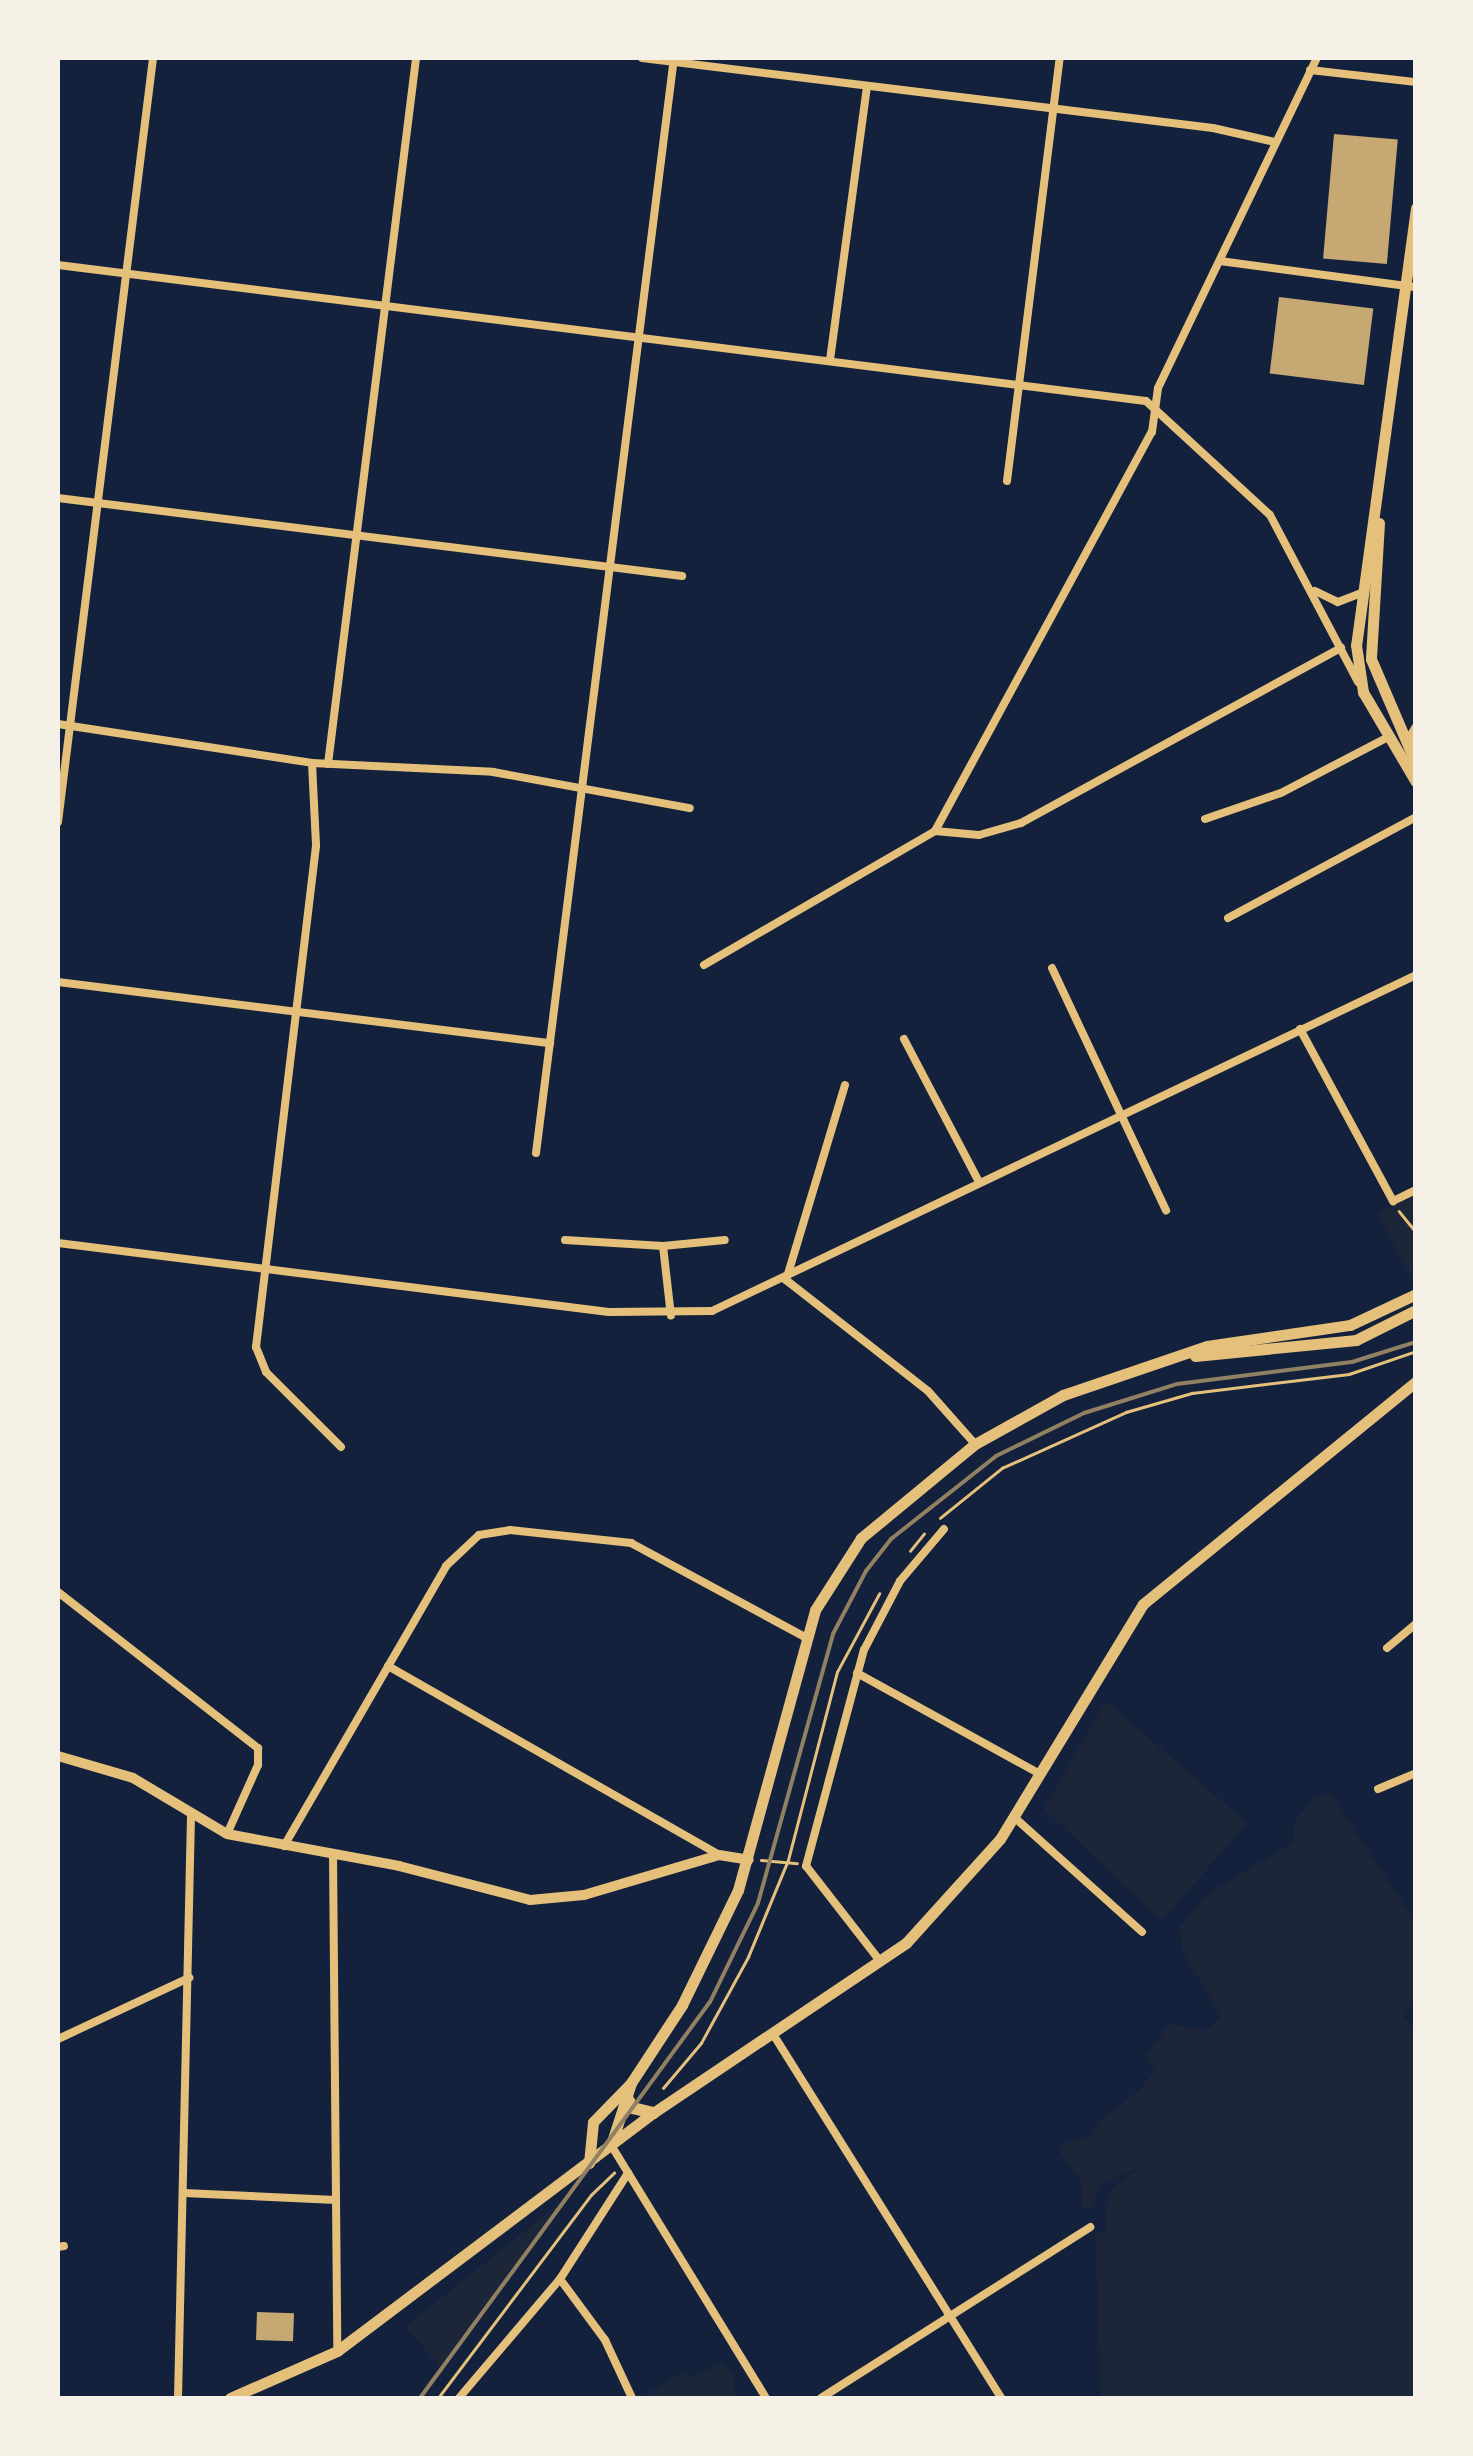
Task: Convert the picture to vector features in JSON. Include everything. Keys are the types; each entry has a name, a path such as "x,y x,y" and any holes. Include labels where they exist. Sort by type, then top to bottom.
{"main road":[{"path":"1416,208 1411,286 1356,645 1363,692 1416,782"},
{"path":"1380,493 1370,643 1378,686 1416,764"},
{"path":"611,2145 628,2090 702,1969 749,1860 807,1638 828,1583 861,1538 975,1444 1063,1395 1228,1342 1350,1325 1416,1294"},
{"path":"1176,1357 1344,1342 1416,1310"},
{"path":"230,2398 337,2351 653,2113 881,1962 953,1898 1014,1817 1142,1604 1416,1381"},
{"path":"628,2090 633,2108 653,2113"},
{"path":"590,2162 594,2122 628,2090"}],"street":[{"path":"58,822 153,58"},
{"path":"328,764 416,58"},
{"path":"642,58 1054,108 1276,142"},
{"path":"1007,481 1060,58"},
{"path":"704,965 936,831 1152,432 1158,388 1317,58"},
{"path":"536,1152 674,60"},
{"path":"1310,70 1416,82"},
{"path":"830,360 867,86"},
{"path":"1220,261 1411,286"},
{"path":"58,266 1134,397 1155,407 1258,500 1308,584 1363,692"},
{"path":"58,498 682,576"},
{"path":"1308,584 1338,602 1361,593"},
{"path":"936,831 980,835 1021,824 1341,648"},
{"path":"58,724 328,764 478,770 690,808"},
{"path":"1408,742 1416,728"},
{"path":"1205,819 1281,793 1388,737"},
{"path":"312,762 316,846 256,1347 260,1365 341,1447"},
{"path":"1228,918 1416,817"},
{"path":"1052,968 1166,1210"},
{"path":"58,1243 671,1316 712,1311 786,1280 1120,1113 1416,975"},
{"path":"58,982 550,1043"},
{"path":"1300,1029 1392,1201 1416,1190"},
{"path":"904,1039 979,1182"},
{"path":"786,1280 845,1085"},
{"path":"564,1240 663,1246 725,1240"},
{"path":"663,1246 671,1316"},
{"path":"786,1280 928,1391 975,1444"},
{"path":"881,1962 806,1866 857,1672 893,1592 944,1529"},
{"path":"284,1846 456,1552 494,1531 631,1543 807,1638"},
{"path":"58,1592 258,1748 258,1765 227,1834"},
{"path":"1387,1648 1416,1624"},
{"path":"388,1666 718,1855 749,1860"},
{"path":"857,1672 1040,1774"},
{"path":"58,1756 115,1769 227,1834 333,1854 530,1900 611,1888 718,1855"},
{"path":"1378,1789 1416,1773"},
{"path":"178,2398 191,1816"},
{"path":"1014,1817 1142,1932"},
{"path":"333,1854 337,2351"},
{"path":"58,2039 190,1978"},
{"path":"773,2034 1001,2398"},
{"path":"611,2145 766,2398"},
{"path":"459,2398 560,2280 628,2173"},
{"path":"184,2193 336,2200"},
{"path":"821,2398 1090,2227"},
{"path":"560,2280 605,2340 632,2398"}],"path":[{"path":"1392,1201 1416,1232"},
{"path":"900,1564 956,1502 1002,1468 1080,1428 1192,1393 1350,1374 1416,1351"},
{"path":"662,2087 680,2074 725,2001 788,1860 838,1672 881,1591"},
{"path":"772,1859 806,1866"},
{"path":"438,2398 608,2177"}],"shaded area":[{"path":"1415,1195 1415,1283 1377,1214"},
{"path":"1106,1701 1247,1823 1162,1921 1044,1809"},
{"path":"1330,1793 1415,1921 1415,1996 1404,2018 1416,2029 1415,2398 1101,2398 1095,2236 1106,2228 1108,2192 1141,2166 1101,2184 1091,2210 1082,2207 1081,2181 1059,2151 1062,2144 1093,2135 1099,2122 1139,2090 1155,2071 1146,2056 1169,2024 1207,2031 1221,2016 1183,1953 1179,1928 1208,1894 1294,1842 1293,1824 1313,1799"},
{"path":"574,2192 440,2366 405,2327"},
{"path":"721,2363 734,2372 735,2398 641,2398 680,2373 693,2377"}],"building":[{"path":"1334,134 1398,140 1387,264 1323,259"},
{"path":"1279,297 1373,309 1364,385 1270,373"},
{"path":"257,2312 294,2313 293,2341 256,2340"}],"railway":[{"path":"420,2398 710,2002 758,1903 833,1634 866,1571 891,1539 996,1456 1084,1413 1177,1384 1352,1362 1416,1342"}]}
